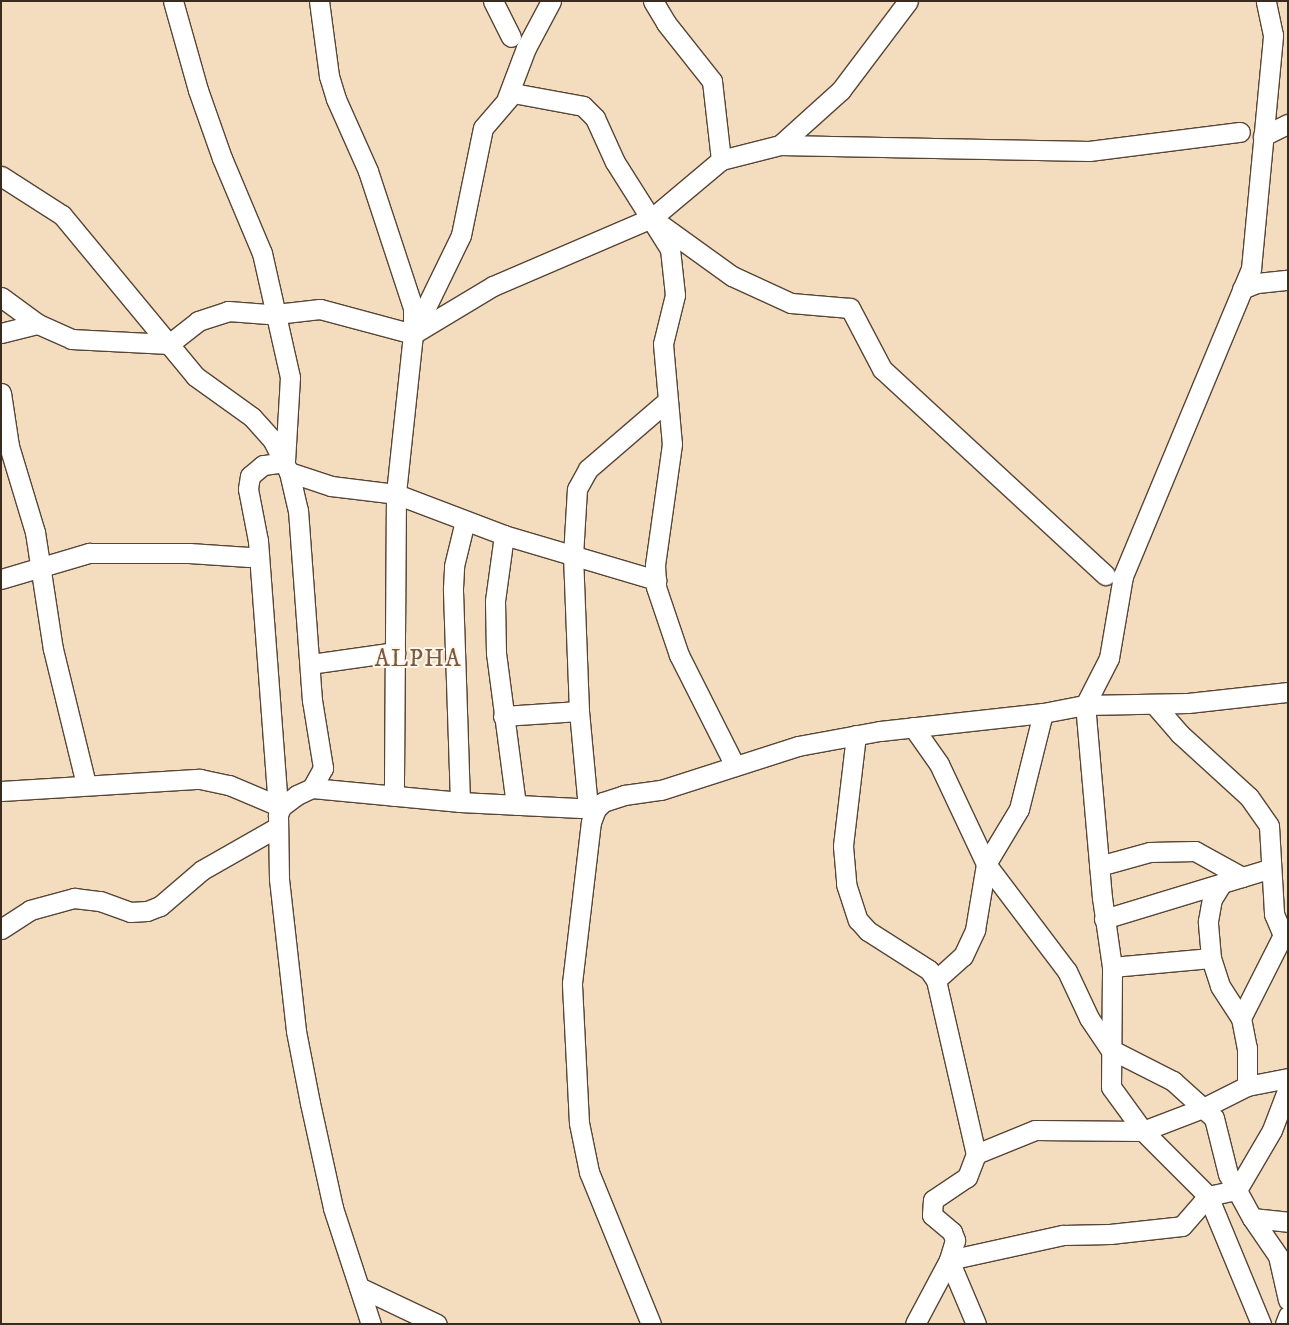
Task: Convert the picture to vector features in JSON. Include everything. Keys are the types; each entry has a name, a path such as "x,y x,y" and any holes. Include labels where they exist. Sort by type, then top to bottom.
{"street":[{"path":"173,1 219,149 262,253 272,314 290,377 287,467"},
{"path":"318,1 329,76 336,99 368,171 413,308 413,334 396,494 394,796"},
{"path":"493,1 511,37"},
{"path":"413,334 460,235 483,128 507,98 526,48 551,1"},
{"path":"653,1 666,23 712,81 721,160"},
{"path":"780,145 841,90 908,1"},
{"path":"1261,1324 1208,1196 1143,1131 1111,1087 1112,967 1104,919 1085,705 1109,658 1123,576 1251,269 1272,35 1266,1"},
{"path":"507,98 519,92 583,106 594,118 615,162 652,218 670,250 676,279 675,295 663,344 666,402 672,444 656,580 679,655 735,766"},
{"path":"1263,136 1288,124"},
{"path":"1,297 38,324 71,339 169,344 198,320 228,311 272,314 320,308 413,334 493,286 652,218 721,160 780,145 1089,151 1240,132"},
{"path":"1,176 62,215 169,344 210,389 252,416 272,439 287,467 298,510 315,722 323,757 323,768 312,788 280,806"},
{"path":"652,218 732,276 791,303 850,308 882,369 1105,574"},
{"path":"1242,289 1257,282 1288,280"},
{"path":"1,333 38,324"},
{"path":"1,392 9,446 35,532 53,650 86,784"},
{"path":"651,1324 589,1172 579,1123 572,983 592,809 579,711 573,556 577,489 580,478 666,402"},
{"path":"371,1324 333,1208 296,1031 276,828 280,806 258,541 248,489 250,476 263,465 287,467 331,486 396,494 504,535 656,580"},
{"path":"460,802 454,566 465,521"},
{"path":"504,535 495,600 496,653 502,716 516,805"},
{"path":"1,579 90,554 189,553 249,557"},
{"path":"310,664 395,652"},
{"path":"312,788 460,802 592,809 603,802 624,795 660,790 798,746 856,735 1043,713 1085,705 1154,704 1288,692"},
{"path":"1154,704 1180,734 1249,797 1269,826 1269,869 1274,914 1283,934 1240,1018"},
{"path":"502,716 579,711"},
{"path":"936,980 962,956 975,930 986,864 1019,809 1043,713"},
{"path":"913,727 939,764 986,864 1067,971 1089,1018 1110,1049 1173,1081 1214,1118 1228,1174 1252,1218 1278,1256 1288,1300"},
{"path":"856,735 843,846 846,884 858,920 868,932 928,970 936,980 976,1154 967,1177 933,1200 932,1215 952,1232 955,1240 949,1260 915,1324"},
{"path":"1,791 86,784 200,779 229,785 280,806"},
{"path":"1,929 30,910 74,898 100,901 130,912 147,912 160,906 202,870 276,828"},
{"path":"1099,866 1150,852 1194,851 1242,876"},
{"path":"1104,919 1269,869"},
{"path":"1222,883 1212,899 1208,921 1211,958 1220,986 1240,1018 1247,1048 1247,1086"},
{"path":"1112,967 1211,958"},
{"path":"976,1154 1035,1130 1143,1131 1204,1108 1247,1086 1288,1078"},
{"path":"949,1260 1063,1234 1110,1234 1182,1226 1208,1196 1236,1190 1272,1130 1288,1088"},
{"path":"1252,1218 1288,1222"},
{"path":"949,1260 976,1324"},
{"path":"359,1287 437,1324"},
{"path":"1285,1324 1288,1316"}],"district":[{"name":"ALPHA","path":"418,660"}]}
